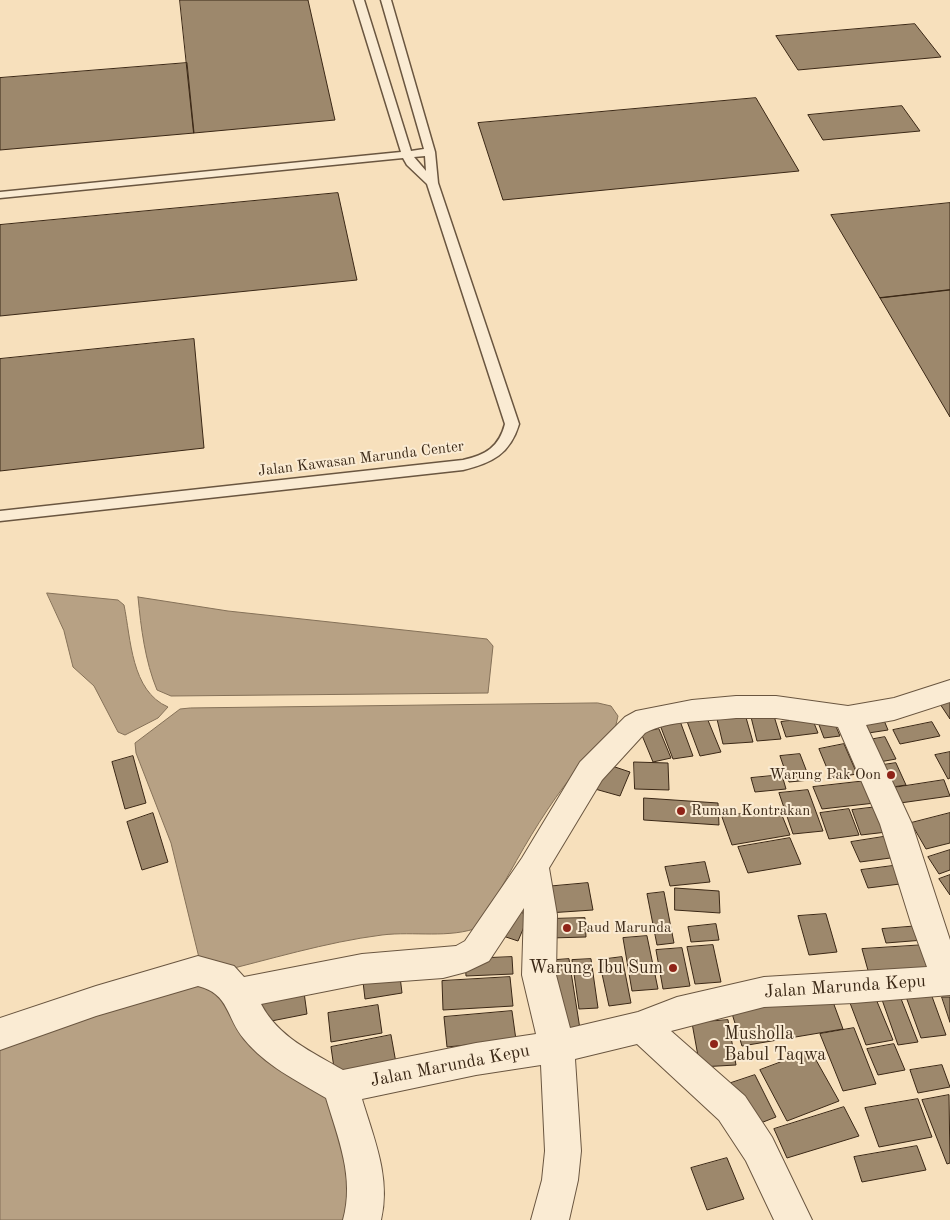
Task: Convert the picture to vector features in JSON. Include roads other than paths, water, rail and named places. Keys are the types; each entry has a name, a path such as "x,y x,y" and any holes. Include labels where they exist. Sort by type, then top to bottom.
{"street":[{"path":"237,994 380,967 451,962 468,958 477,950 533,867 591,771 635,725 646,720 692,711 736,706 776,707 848,717 894,709 950,691"},
{"name":"Jalan Marunda Kepu","path":"340,1087 476,1059 591,1041 642,1027 677,1012 764,992 854,988 950,980 927,923 896,824 848,717"},
{"path":"533,867 541,915 539,975 557,1047 563,1166 550,1220"},
{"path":"0,1034 96,1001 194,971 222,977 237,994 255,1027 282,1053 340,1087 364,1171 368,1206 362,1220"},
{"path":"642,1027 732,1108 759,1149 792,1220"}],"lane":[{"path":"359,0 406,154 411,163 432,183"},
{"name":"Jalan Kawasan Marunda Center","path":"0,516 463,465 484,460 500,450 509,440 512,424 432,183 430,152 386,0"},
{"path":"0,195 430,152"}],"place":[{"name":"Warung Pak Oon","path":"891,775"},
{"name":"Ruman Kontrakan","path":"681,811"},
{"name":"Paud Marunda","path":"567,928"},
{"name":"Warung Ibu Sum","path":"673,968"},
{"name":"Musholla Babul Taqwa","path":"714,1044"}]}
